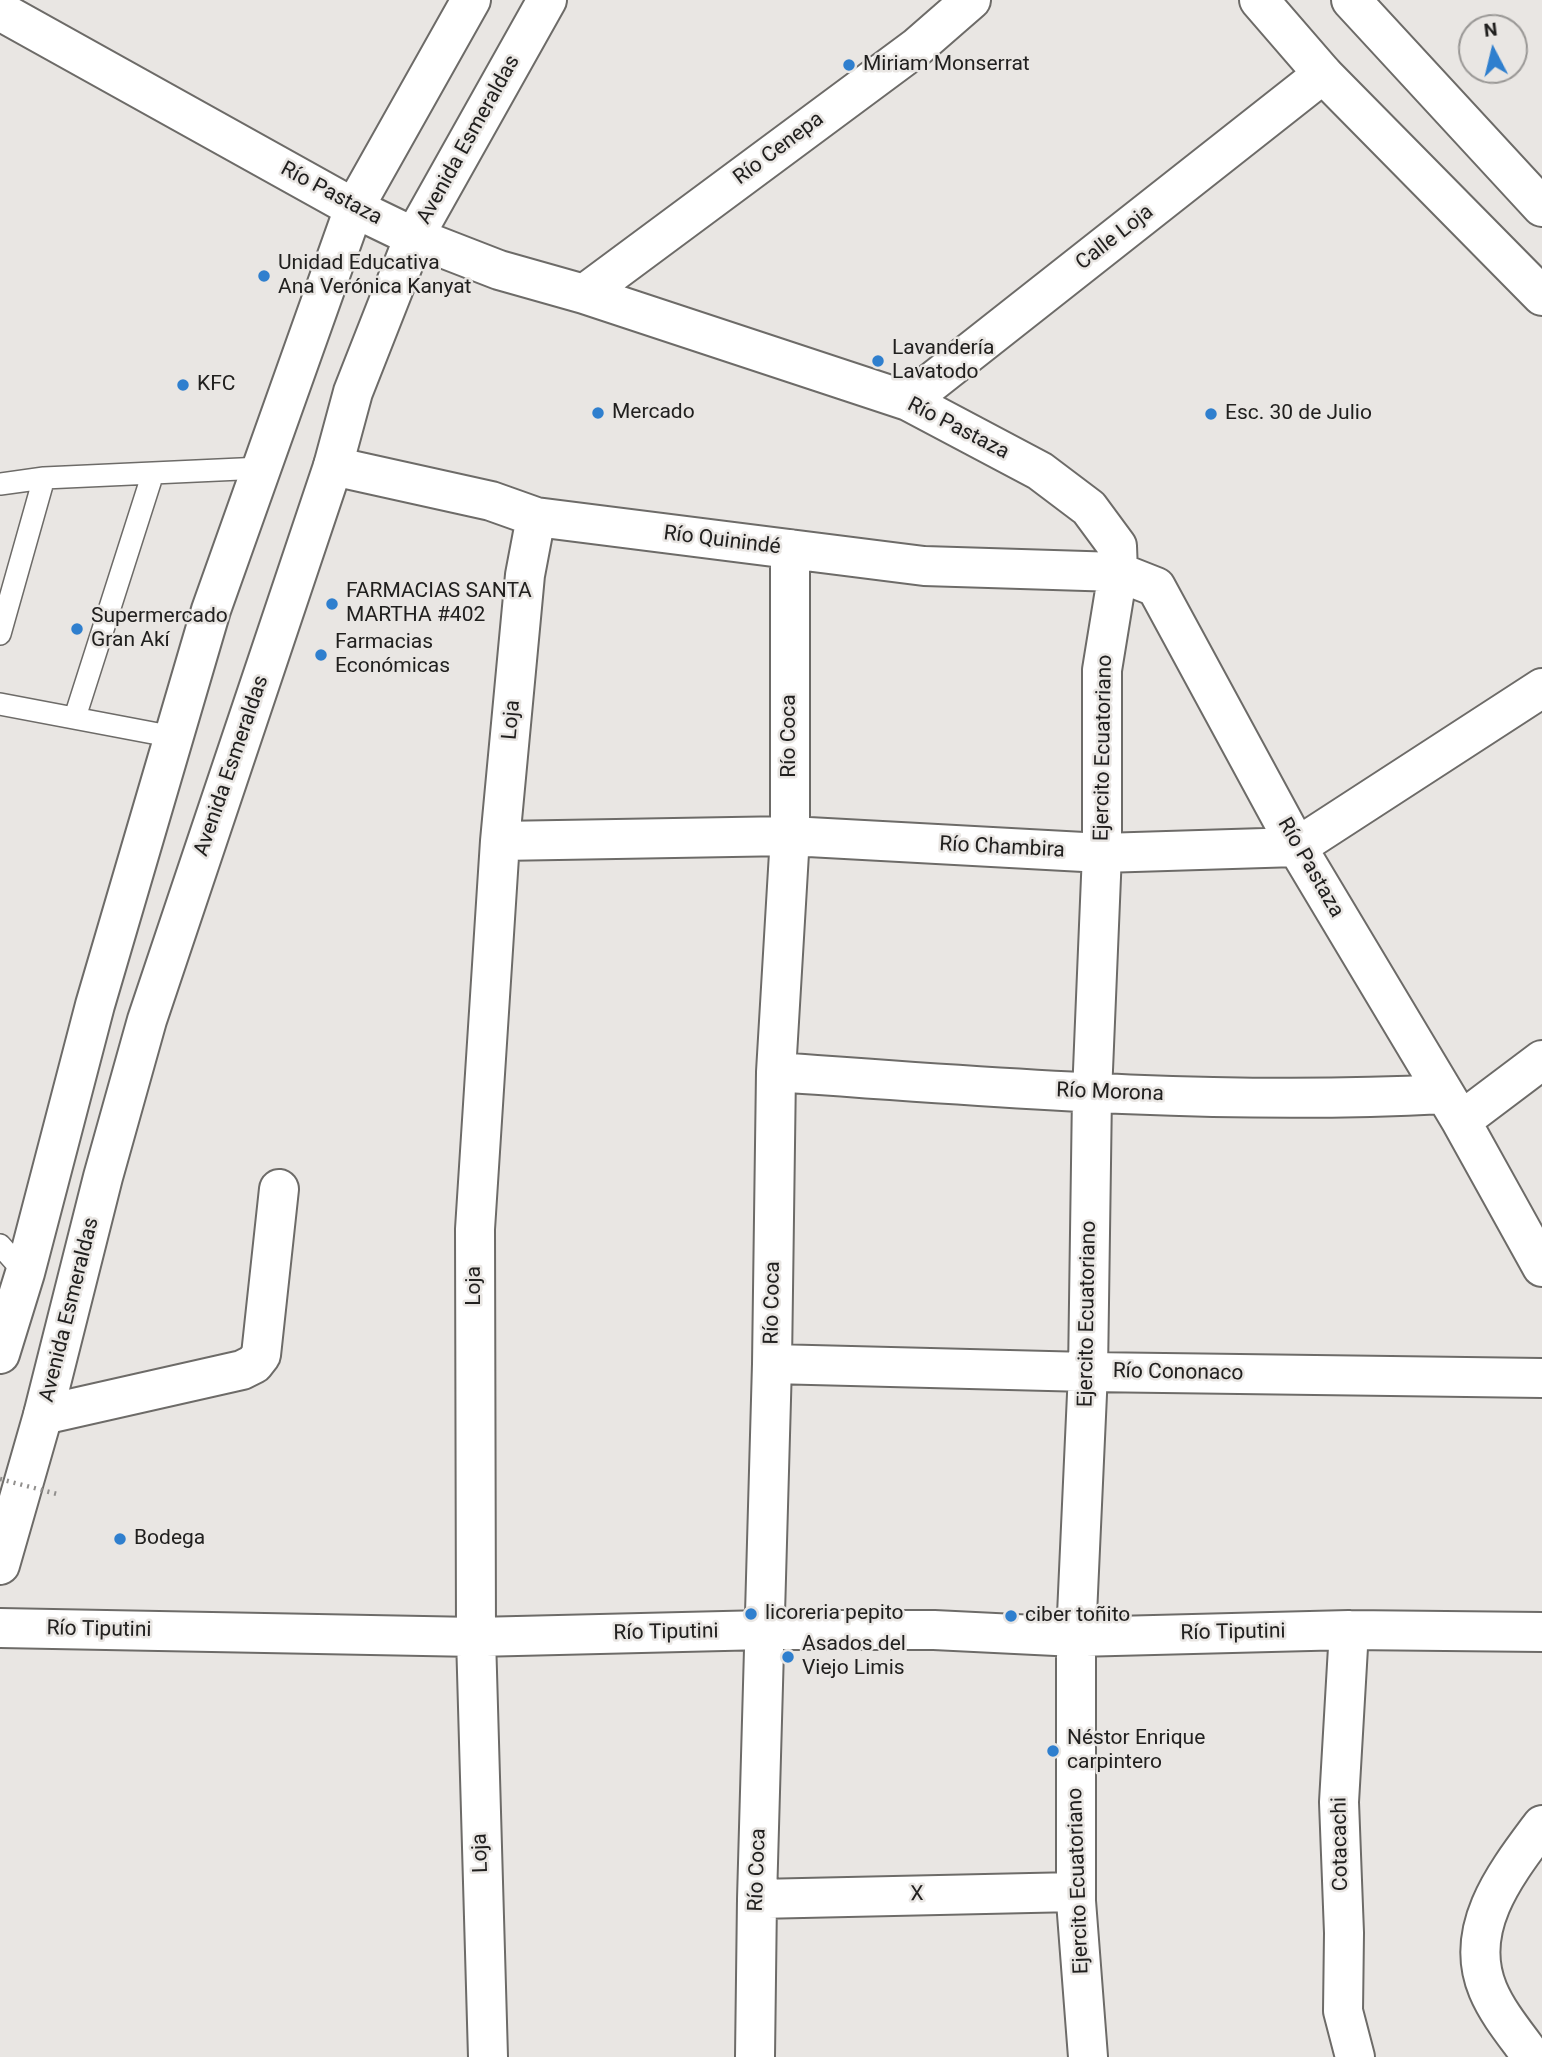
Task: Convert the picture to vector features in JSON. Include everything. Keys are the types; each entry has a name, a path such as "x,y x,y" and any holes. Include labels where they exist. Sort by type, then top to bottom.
{"street":[{"path":"0,1354 26,1273 95,1005 211,610 354,208 471,0"},
{"name":"Avenida Esmeraldas","path":"0,1565 43,1415 100,1190 147,1020 333,466 353,392 414,237 547,0"},
{"name":"Río Cenepa","path":"584,294 917,47 971,0"},
{"path":"1259,0 1323,74 1542,296"},
{"path":"1351,0 1542,207"},
{"name":"Río Pastaza","path":"0,11 354,208 414,237 499,270 584,294 908,401 1040,471 1089,508 1117,546 1118,572 1156,587 1297,847 1453,1107 1542,1267"},
{"name":"Calle Loja","path":"908,401 1323,74"},
{"name":"Río Quinindé","path":"333,466 491,501 536,517 924,566 1118,572"},
{"name":"Loja","path":"488,2057 477,1637 475,1229 500,841 525,575 536,517"},
{"name":"Río Coca","path":"755,2057 772,1364 776,1072 790,836 790,549"},
{"name":"Ejercito Ecuatoriano","path":"1088,2057 1076,1892 1076,1637 1088,1372 1092,1094 1102,853 1102,670 1118,572"},
{"path":"1297,847 1542,688"},
{"name":"Río Chambira","path":"500,841 790,836 1102,853 1297,847"},
{"path":"95,1005 147,1020"},
{"path":"1453,1107 1542,1060"},
{"name":"Río Morona","path":"776,1072 1092,1094 1354,1099 1453,1107"},
{"path":"43,1415 242,1370 254,1364 261,1355 279,1189"},
{"name":"Río Cononaco","path":"772,1364 1088,1372 1542,1378"},
{"name":"Río Tiputini","path":"0,1628 477,1637 765,1630 934,1630 1076,1637 1349,1630 1542,1632"},
{"name":"Cotacachi","path":"1349,1630 1339,1802 1344,1933 1343,2011 1355,2057"},
{"path":"1532,2057 1487,1989 1479,1959 1481,1929 1506,1873 1542,1825"},
{"name":"X","path":"757,1899 1076,1892"}],"lane":[{"path":"0,484 44,478 262,468"},
{"path":"75,717 153,473"},
{"path":"0,634 44,478"},
{"path":"0,704 174,737"},
{"path":"0,1245 26,1273"}],"path":[{"path":"0,1479 57,1494"}],"place":[{"name":"Miriam Monserrat","path":"849,65"},
{"name":"Unidad Educativa Ana Verónica Kanyat","path":"264,276"},
{"name":"Lavandería Lavatodo","path":"878,361"},
{"name":"KFC","path":"183,385"},
{"name":"Mercado","path":"598,413"},
{"name":"Esc. 30 de Julio","path":"1211,414"},
{"name":"FARMACIAS SANTA MARTHA #402","path":"332,604"},
{"name":"Supermercado Gran Akí","path":"77,629"},
{"name":"Farmacias Económicas","path":"321,655"},
{"name":"Bodega","path":"120,1539"},
{"name":"licoreria pepito","path":"751,1614"},
{"name":"ciber toñito","path":"1011,1616"},
{"name":"Asados del Viejo Limis","path":"788,1657"},
{"name":"Néstor Enrique carpintero","path":"1053,1751"}]}
